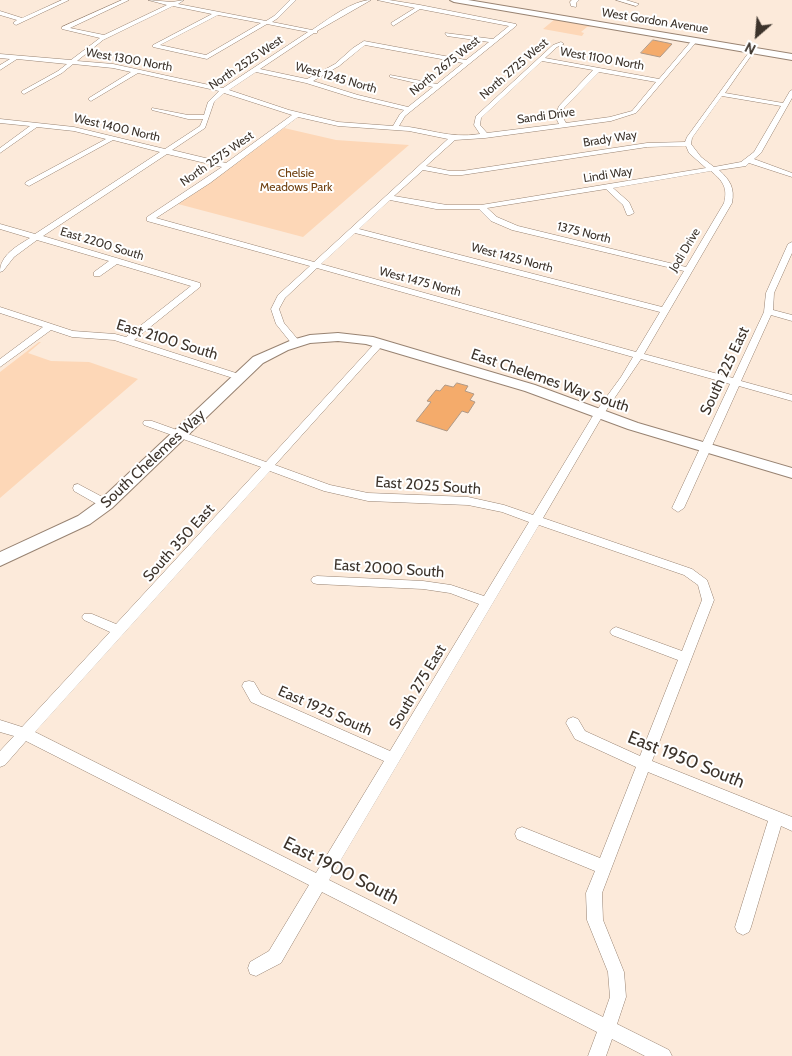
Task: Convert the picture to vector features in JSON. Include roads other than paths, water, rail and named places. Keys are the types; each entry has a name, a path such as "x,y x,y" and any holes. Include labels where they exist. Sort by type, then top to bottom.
{"street":[{"path":"0,13 18,21 66,0"},
{"path":"105,37 64,28 126,0"},
{"path":"151,0 315,32"},
{"path":"24,92 60,72 105,37 181,0"},
{"path":"217,13 155,46 207,57 268,22 293,0"},
{"name":"North 2525 West","path":"0,268 11,255 36,237 203,127 211,101 224,90 336,18 368,0"},
{"path":"380,0 485,18 499,8"},
{"name":"West Gordon Avenue","path":"454,0 792,56"},
{"path":"619,0 636,4"},
{"path":"46,1 58,4"},
{"path":"393,24 420,7"},
{"name":"North 2675 West","path":"395,128 399,118 514,25 485,18"},
{"path":"447,34 494,41"},
{"name":"Sandi Drive","path":"296,115 350,126 395,128 453,138 485,136 611,119 634,112 695,40"},
{"path":"308,81 337,65 354,49 364,43 466,62"},
{"name":"North 2725 West","path":"485,136 477,125 478,116 540,59 555,46 561,44"},
{"path":"688,144 689,138 752,50"},
{"name":"West 1300 North","path":"0,56 72,62 136,71 224,90 296,115"},
{"path":"0,68 15,58"},
{"name":"West 1100 North","path":"540,59 660,81"},
{"name":"West 1245 North","path":"256,70 308,81 356,98 410,109"},
{"path":"564,125 558,119 560,107 597,70"},
{"path":"91,99 136,71"},
{"path":"392,76 437,86"},
{"path":"792,92 757,153 749,160 792,175"},
{"path":"721,94 784,105"},
{"path":"154,109 188,117 207,117"},
{"name":"North 2575 West","path":"150,220 228,166 296,115"},
{"name":"West 1400 North","path":"0,121 74,129 228,166"},
{"path":"0,151 36,125"},
{"path":"29,184 112,138"},
{"path":"295,342 280,324 275,309 281,297 391,198 453,138"},
{"name":"Brady Way","path":"422,168 462,173 648,145 688,144"},
{"name":"Jodi Drive","path":"599,414 625,378 731,196 728,184 691,151 688,144"},
{"name":"Lindi Way","path":"391,198 416,204 447,208 481,206 714,170 743,164 749,160"},
{"path":"607,186 626,204 630,213"},
{"name":"1375 North","path":"481,206 494,219 515,228 688,270"},
{"name":"West 1475 North","path":"150,220 792,398"},
{"name":"East 2200 South","path":"0,226 197,285 128,341"},
{"name":"West 1425 North","path":"354,230 664,310"},
{"name":"South 225 East","path":"678,508 768,312 770,294 786,270 792,244"},
{"path":"97,274 115,261"},
{"name":"East 2100 South","path":"0,310 72,334 103,335 128,341 239,377"},
{"path":"768,312 792,318"},
{"path":"0,364 50,326"},
{"name":"East Chelemes Way South","path":"295,342 340,336 379,344 508,381 633,426 792,473"},
{"name":"South Chelemes Way","path":"0,560 84,520 106,504 239,377 266,355 295,342"},
{"name":"South 350 East","path":"0,761 379,344"},
{"name":"South 275 East","path":"256,968 275,956 599,414"},
{"name":"East 2025 South","path":"148,423 328,488 368,497 468,502 504,509 688,572 703,583 708,600 686,658"},
{"path":"78,488 106,504"},
{"name":"East 2000 South","path":"317,580 423,585 451,590 487,602"},
{"path":"88,617 119,631"},
{"path":"597,1056 618,997 616,972 595,920 594,893 686,658 616,632"},
{"name":"East 1925 South","path":"250,686 256,698 393,759"},
{"name":"East 1950 South","path":"572,724 580,735 644,764 792,824"},
{"name":"East 1900 South","path":"0,726 25,734 663,1056"},
{"path":"743,927 776,817"},
{"path":"522,834 604,868"}],"park label":[{"name":"Chelsie Meadows Park","path":"296,180"}]}
